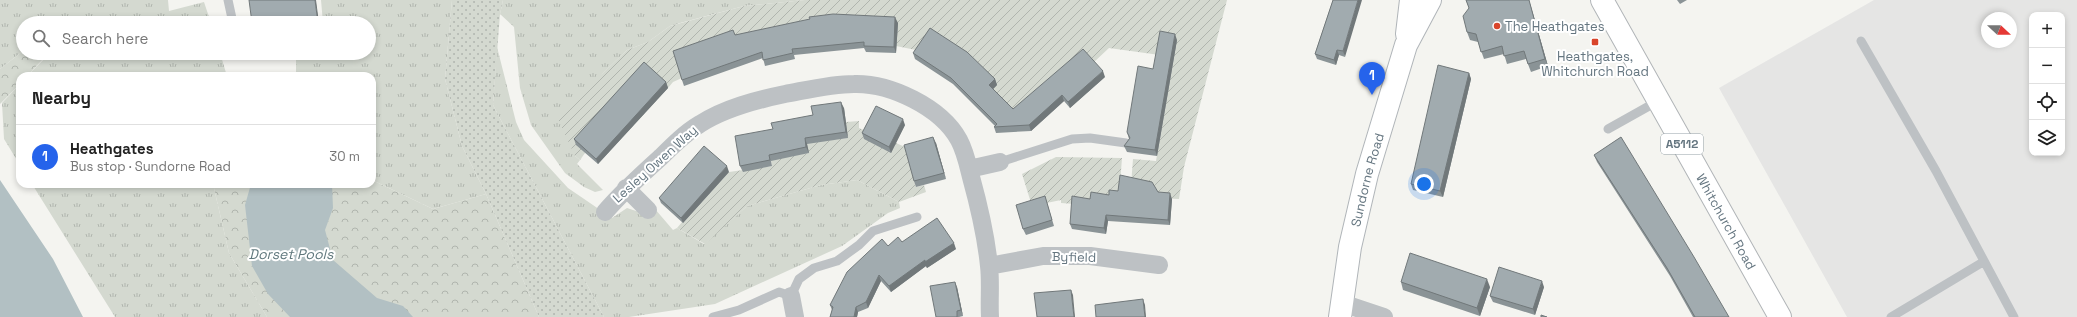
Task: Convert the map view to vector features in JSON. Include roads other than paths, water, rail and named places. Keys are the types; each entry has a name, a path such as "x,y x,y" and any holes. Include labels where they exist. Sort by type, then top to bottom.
{"main road":[{"name":"Sundorne Road","path":"1406,46 1411,0"},
{"name":"Sundorne Road","path":"1341,310 1350,247 1367,174 1406,46 1430,0"},
{"name":"Whitchurch Road","path":"1602,0 1780,317"}],"street":[{"name":"Lesley Owen Way","path":"605,212 626,188 679,139 700,124 720,113 762,99 854,84 874,86 897,92 916,100 934,112 949,126 959,140 979,206 989,266 990,317"},
{"path":"969,169 1000,162"},
{"path":"626,188 648,210"},
{"name":"Byfield","path":"989,266 1043,256 1090,256 1159,265"},
{"path":"790,296 795,317"},
{"path":"1341,310 1384,317"}],"lane":[{"path":"228,0 232,16"},
{"path":"1861,41 1936,171 2014,317"},
{"path":"1608,129 1658,101"},
{"path":"1000,162 1072,139 1090,138 1126,143"},
{"path":"713,317 739,310 779,292 790,296 799,279 814,268 837,261 873,231 917,217"},
{"path":"1892,317 1984,262"}],"water":[{"path":"0,180 53,259 83,317 0,317"},
{"name":"Dorset Pools","path":"250,188 332,188 333,208 325,230 333,260 377,298 403,306 413,317 290,317 268,294 252,266 245,205"}],"place":[{"name":"The Heathgates","path":"1497,26"},
{"name":"Heathgates, Whitchurch Road","path":"1595,42"},
{"name":"Heathgates","path":"1372,95"}]}
